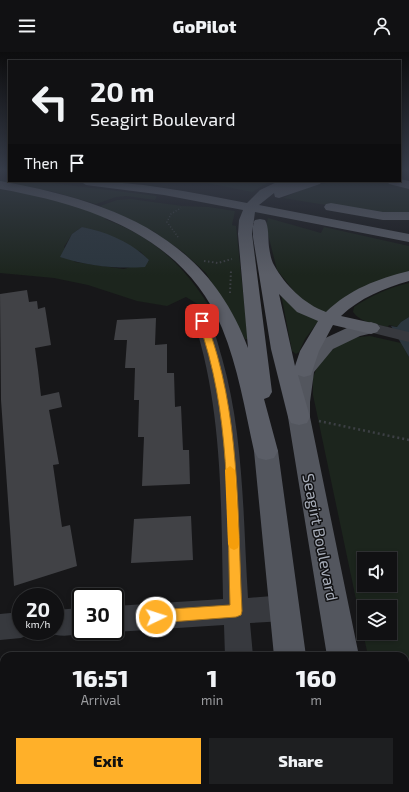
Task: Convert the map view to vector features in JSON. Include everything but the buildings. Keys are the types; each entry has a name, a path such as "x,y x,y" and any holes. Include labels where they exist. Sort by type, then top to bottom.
{"highway":[{"path":"89,206 136,226 175,252 194,272 213,296 229,325 246,368 266,451"},
{"path":"242,206 409,238"},
{"path":"266,451 252,236 267,206"},
{"path":"290,206 409,228"},
{"path":"324,206 383,216 409,216"},
{"path":"252,236 264,263 281,350 299,417"},
{"path":"264,263 296,302 309,312 371,328"},
{"path":"304,370 307,355 317,334 328,318 351,298 375,286 409,276"}],"main road":[{"path":"304,370 326,345 355,331 371,328"},
{"name":"Seagirt Boulevard","path":"304,370 299,417 342,652"},
{"path":"266,451 290,652"}],"street":[{"path":"202,321 212,348 226,417 229,451 238,652"},
{"path":"371,328 403,336"},
{"path":"124,618 285,608"},
{"path":"0,627 12,626"}],"path":[{"path":"179,239 167,222 171,214 183,207"},
{"path":"229,300 232,252"},
{"path":"206,265 202,261 212,264 221,263 232,259"},
{"path":"299,417 409,440"}],"shaded area":[{"path":"0,206 77,206 108,217 105,219 140,235 168,256 193,282 214,314 186,297 167,306 137,301 88,285 54,278 0,273","holes":["82,227 141,252 149,261 124,269 75,262 64,247 72,234"]},
{"path":"100,206 179,206 209,207 235,211 232,225 236,226 248,339 245,339 206,273 183,252 153,231"},
{"path":"329,206 409,206 409,214 381,214"},
{"path":"268,218 321,233 324,227 409,246 409,274 325,313 305,305 277,270 266,226"},
{"path":"82,227 118,239 134,248 149,260 145,267 124,268 91,265 60,257 72,234"},
{"path":"409,283 409,317 401,322 398,327 389,325 388,327 364,321 353,312 354,307 367,299 387,289"},
{"path":"280,289 320,319 305,339 299,352 296,354 292,351"},
{"path":"409,317 409,357 391,326 397,327 401,322"},
{"path":"370,336 401,343 409,357 409,652 367,652 365,640 397,640 397,600 357,600 357,604 313,395 313,377 321,358 349,338"}],"slow traffic":[{"path":"230,470 234,544"}],"route":[{"path":"156,617 236,611 236,583 229,451 225,411 212,348 202,321"}]}
